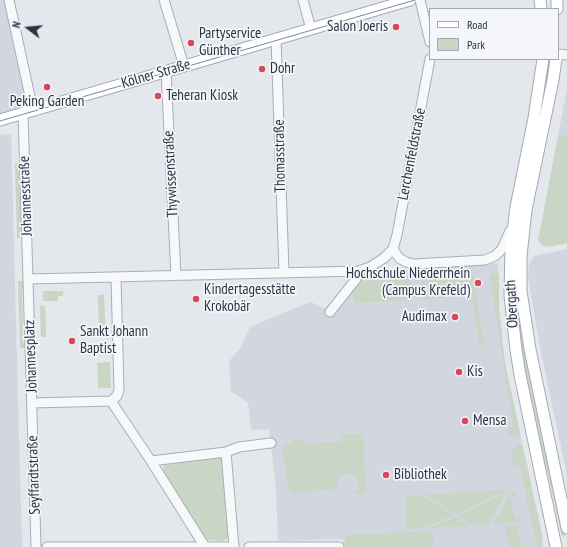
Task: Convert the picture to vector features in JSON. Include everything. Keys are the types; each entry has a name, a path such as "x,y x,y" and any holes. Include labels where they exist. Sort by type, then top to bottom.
{"main road":[{"name":"Kölner Straße","path":"0,120 410,0"},
{"name":"Obergath","path":"544,60 514,221 511,248 510,295 516,350 556,547"},
{"name":"Obergath","path":"556,60 526,210 521,256 521,291 525,326 567,528"}],"street":[{"name":"Johannesstraße","path":"8,0 28,111 28,279"},
{"path":"164,0 184,66"},
{"path":"303,0 311,29"},
{"path":"420,0 429,38"},
{"name":"Thomasstraße","path":"276,39 284,272"},
{"name":"Lerchenfeldstraße","path":"393,249 397,235 430,60"},
{"name":"Thywissenstraße","path":"166,71 176,276"},
{"path":"28,279 359,271 370,267 384,258 393,249 399,258 414,264 485,260 495,256 502,249 514,221"},
{"path":"330,312 356,279 359,271"},
{"path":"116,278 119,390 117,396 111,401 205,547"},
{"name":"Johannesplatz","path":"28,279 32,403 111,401"},
{"name":"Seyffardtstraße","path":"32,403 36,547"},
{"path":"151,461 226,452 240,447 271,443"},
{"path":"226,452 234,547"},
{"path":"47,547 229,547"},
{"path":"249,547 339,547"}],"shaded area":[{"path":"0,0 4,0 27,107 0,115"},
{"path":"567,89 567,134 558,136"},
{"path":"11,134 22,547 0,547 0,135"},
{"path":"567,249 567,475 541,353 528,276 529,264 534,256"},
{"path":"498,263 499,309 505,363 542,534 543,547 344,547 343,539 278,541 276,489 269,429 251,430 248,403 231,391 229,361 241,347 250,327 311,302 333,313 365,273"}],"green space":[{"path":"567,134 567,243 549,247 541,245 538,240 558,136"},
{"path":"15,163 19,163 22,235 17,239"},
{"path":"517,259 531,374 565,536 562,537 548,474 540,450 524,375 515,296"},
{"path":"499,273 499,309 505,363 520,434 518,437 509,437 508,428 513,427 490,274"},
{"path":"472,275 484,344 480,345 472,296 423,299 421,277"},
{"path":"410,278 411,300 354,303 353,291 361,281"},
{"path":"18,281 25,281 25,288 22,289 23,343 27,344 27,348 20,348"},
{"path":"43,291 63,291 63,296 58,296 58,301 43,301"},
{"path":"98,295 104,295 106,337 96,338 96,335 99,334"},
{"path":"40,306 45,306 46,337 41,337"},
{"path":"110,362 111,388 98,388 97,363"},
{"path":"363,434 366,492 354,494 359,488 358,479 352,475 346,474 341,477 335,489 295,493 290,491 288,488 282,445 293,444 292,440 305,439 306,444 343,441 342,435"},
{"path":"517,445 522,445 542,534 543,547 537,547 520,466 515,466 512,460 513,449"},
{"path":"217,456 222,460 228,536 227,539 223,541 206,540 163,472 164,464 168,461"},
{"path":"514,490 516,496 510,498 515,519 520,518 521,522 493,524"},
{"path":"506,491 456,514 425,495"},
{"path":"506,493 488,524 472,525 458,515"},
{"path":"422,495 453,515 424,528 407,529 405,496"},
{"path":"455,517 469,526 430,528"},
{"path":"504,526 522,526 517,528 521,547 510,547"},
{"path":"433,531 434,547 344,547 343,542 346,541 346,535"}],"tram line":[{"path":"0,121 415,0"}],"place":[{"name":"Salon Joeris","path":"396,27"},
{"name":"Partyservice Günther","path":"191,43"},
{"name":"Dohr","path":"262,69"},
{"name":"Peking Garden","path":"47,87"},
{"name":"Teheran Kiosk","path":"158,96"},
{"name":"Hochschule Niederrhein (Campus Krefeld)","path":"478,283"},
{"name":"Kindertagesstätte Krokobär","path":"196,299"},
{"name":"Audimax","path":"455,317"},
{"name":"Sankt Johann Baptist","path":"72,341"},
{"name":"Kis","path":"459,372"},
{"name":"Mensa","path":"465,421"},
{"name":"Bibliothek","path":"386,475"}]}
